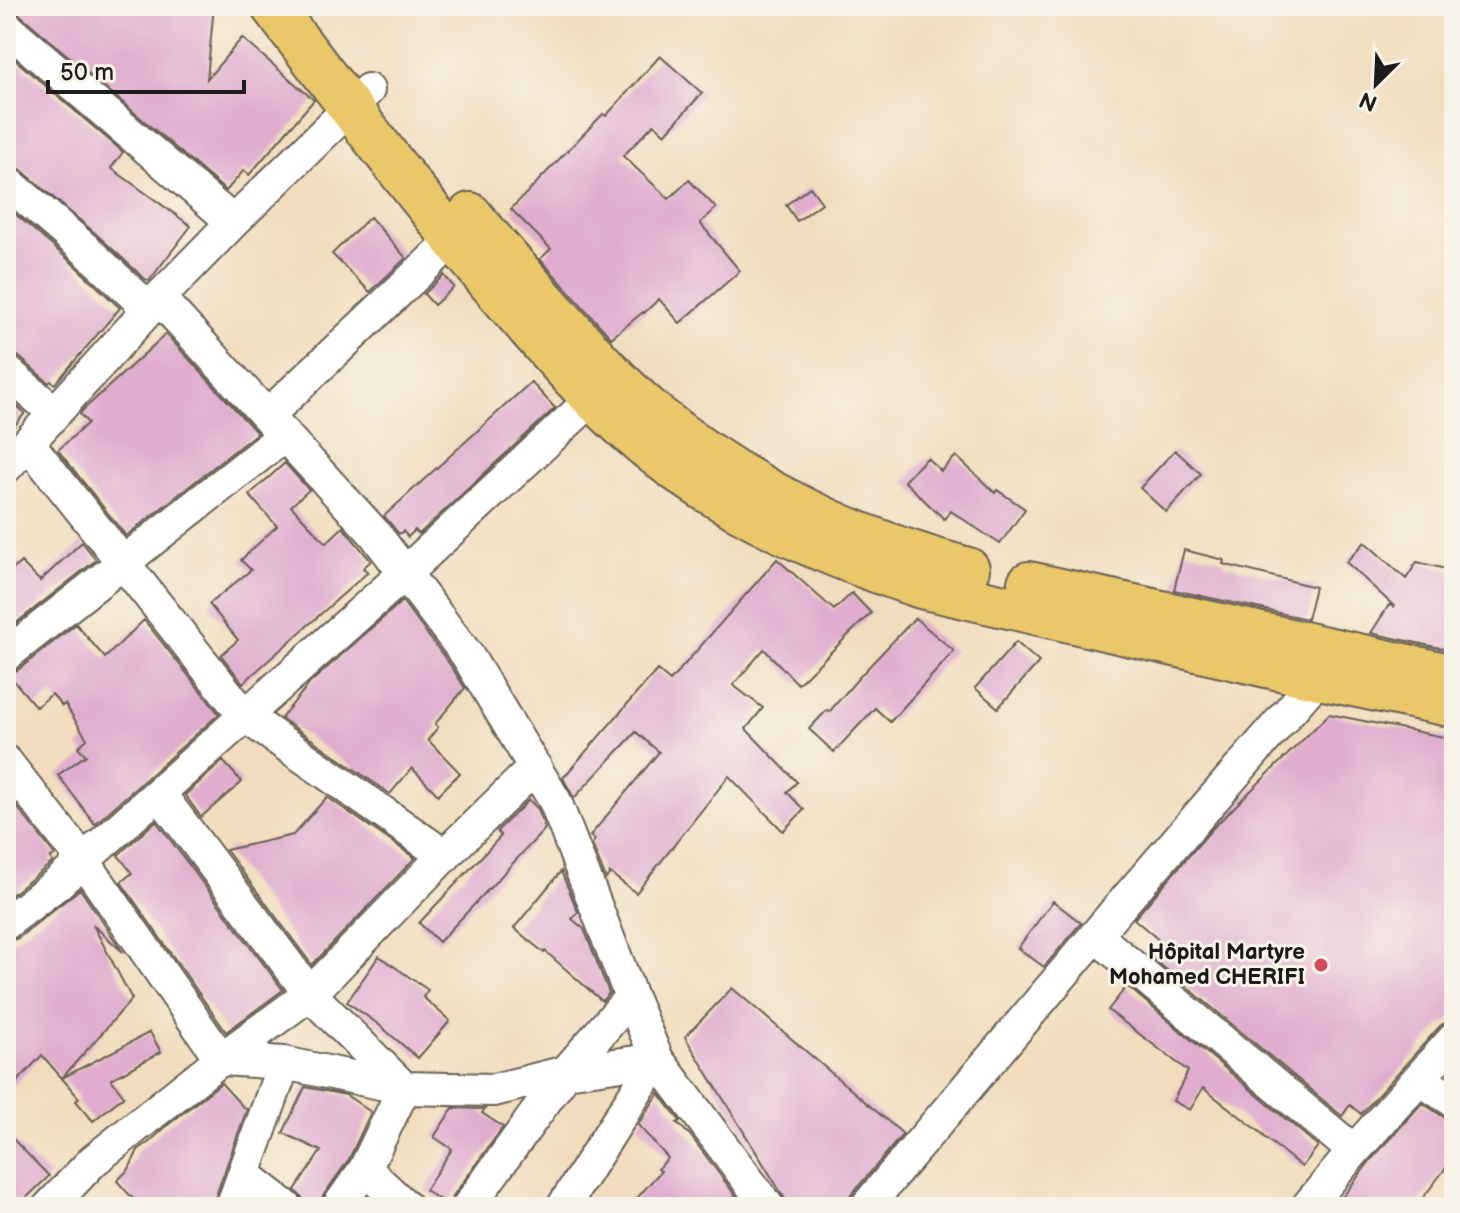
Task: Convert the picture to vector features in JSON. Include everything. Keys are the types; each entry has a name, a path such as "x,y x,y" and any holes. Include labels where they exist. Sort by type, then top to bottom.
{"main road":[{"path":"272,6 478,224 616,378 701,449 747,478 793,522 857,565 921,587 1330,664 1454,676"},
{"path":"305,6 359,99 454,239 556,361 592,399 686,477 734,508 793,522"},
{"path":"1330,664 1454,706"}],"street":[{"path":"6,27 233,222"},
{"path":"6,467 154,303 359,99"},
{"path":"6,181 154,303 276,426 375,534 467,655 555,801 657,1059 768,1207"},
{"path":"6,655 123,563 276,426 454,239"},
{"path":"6,371 55,413"},
{"path":"6,923 58,883 159,793 405,573 592,399"},
{"path":"28,443 245,716 445,856"},
{"path":"866,1207 1330,664"},
{"path":"6,762 83,860 221,1059"},
{"path":"49,1207 93,1161 221,1059 310,994 535,767"},
{"path":"159,793 310,994 404,1088"},
{"path":"1096,936 1354,1151"},
{"path":"468,1207 566,1072 631,997"},
{"path":"1307,1207 1454,1039"},
{"path":"221,1059 284,1063 404,1088 494,1090 566,1072 657,1059"},
{"path":"563,1207 657,1059"},
{"path":"232,1207 284,1063"},
{"path":"1419,1079 1454,1101"},
{"path":"338,1207 365,1169 404,1088"},
{"path":"365,1169 406,1207"},
{"path":"244,1174 286,1207"}],"building":[{"path":"12,6 214,6 207,79 242,38 314,100 249,175 244,170 226,191"},
{"path":"6,52 123,152 111,168 191,226 149,281 18,167 6,162"},
{"path":"660,56 702,93 665,134 654,124 623,156 669,199 689,180 716,208 700,223 740,271 680,323 659,299 611,338 540,259 551,249 511,209 603,114 606,116"},
{"path":"810,187 822,203 797,221 786,205"},
{"path":"6,206 120,308 55,384 49,383 18,356 6,352"},
{"path":"370,217 406,258 370,292 332,254"},
{"path":"444,275 454,287 434,305 424,294"},
{"path":"166,334 257,433 126,536 58,450 88,423 80,414 83,410"},
{"path":"531,382 555,408 419,534 415,530 408,537 403,531 399,534 384,516"},
{"path":"6,396 25,413 6,436"},
{"path":"1175,450 1201,474 1166,512 1140,488"},
{"path":"956,456 995,493 997,490 1025,509 1000,544 951,511 944,519 904,481 927,458 941,471"},
{"path":"285,463 309,490 291,506 326,543 343,527 371,561 363,568 368,572 243,683 221,655 238,640 209,604 251,570 241,560 277,526 249,495"},
{"path":"82,542 96,560 6,631 6,576 21,562 40,581"},
{"path":"1365,542 1406,579 1417,562 1454,571 1454,651 1371,633 1389,605 1395,607 1346,562"},
{"path":"1184,550 1224,560 1223,564 1315,587 1307,619 1174,590"},
{"path":"777,559 834,610 852,593 871,613 798,684 764,649 733,685 763,708 746,729 797,782 787,792 804,810 783,831 729,776 636,893 610,873 606,879 592,844 595,840 590,836 659,752 636,732 574,798 563,778 657,670 670,681"},
{"path":"402,601 465,688 435,724 438,727 428,740 460,773 438,795 412,768 390,794 281,718 310,683"},
{"path":"915,618 954,651 890,722 875,708 834,752 809,729 827,710 829,712"},
{"path":"144,620 219,714 95,824 58,775 86,755 78,747 87,739 65,704 62,706 52,694 36,707 8,674 18,670 76,624 105,658"},
{"path":"1016,642 1039,662 998,708 975,688"},
{"name":"Hôpital Martyre Mohamed CHERIFI","path":"1329,714 1454,739 1454,1017 1440,1026 1361,1114 1350,1105 1342,1116 1150,956 1161,942 1134,919 1212,829"},
{"path":"223,761 242,782 201,817 185,795"},
{"path":"6,793 55,855 50,858 53,862 6,899"},
{"path":"327,797 415,858 312,965 226,850 293,835"},
{"path":"529,800 538,809 545,829 439,942 419,923 501,836 497,831"},
{"path":"156,821 283,990 226,1032 121,882 132,873 118,855"},
{"path":"561,871 578,912 572,919 584,929 609,993 602,1001 514,928"},
{"path":"80,889 123,952 93,925 132,999 62,1078 150,1032 161,1052 111,1079 124,1096 93,1121 76,1101 79,1098 42,1055 6,1094 6,942 18,938"},
{"path":"1053,901 1081,923 1044,967 1018,948"},
{"path":"379,956 428,990 423,997 450,1021 418,1058 347,1002"},
{"path":"1127,986 1318,1146 1302,1167 1203,1088 1190,1110 1173,1101 1188,1071 1108,1010"},
{"path":"732,988 903,1134 851,1195 846,1207 790,1207 685,1037"},
{"path":"221,1083 247,1109 213,1207 146,1207 136,1202 117,1181 129,1169 138,1150"},
{"path":"305,1087 346,1095 371,1112 349,1159 323,1196 319,1207 305,1207 295,1190 321,1151 283,1133"},
{"path":"659,1093 680,1121 677,1123 690,1135 744,1207 629,1207 661,1171 658,1169 668,1158 638,1125"},
{"path":"1422,1103 1454,1120 1454,1157 1416,1207 1335,1207 1370,1161"},
{"path":"453,1108 485,1109 482,1113 503,1127 449,1206 425,1190 452,1149 434,1137"},
{"path":"6,1132 49,1176 17,1207 6,1207"}],"place":[{"name":"Hôpital Martyre Mohamed CHERIFI","path":"1321,965"}]}
